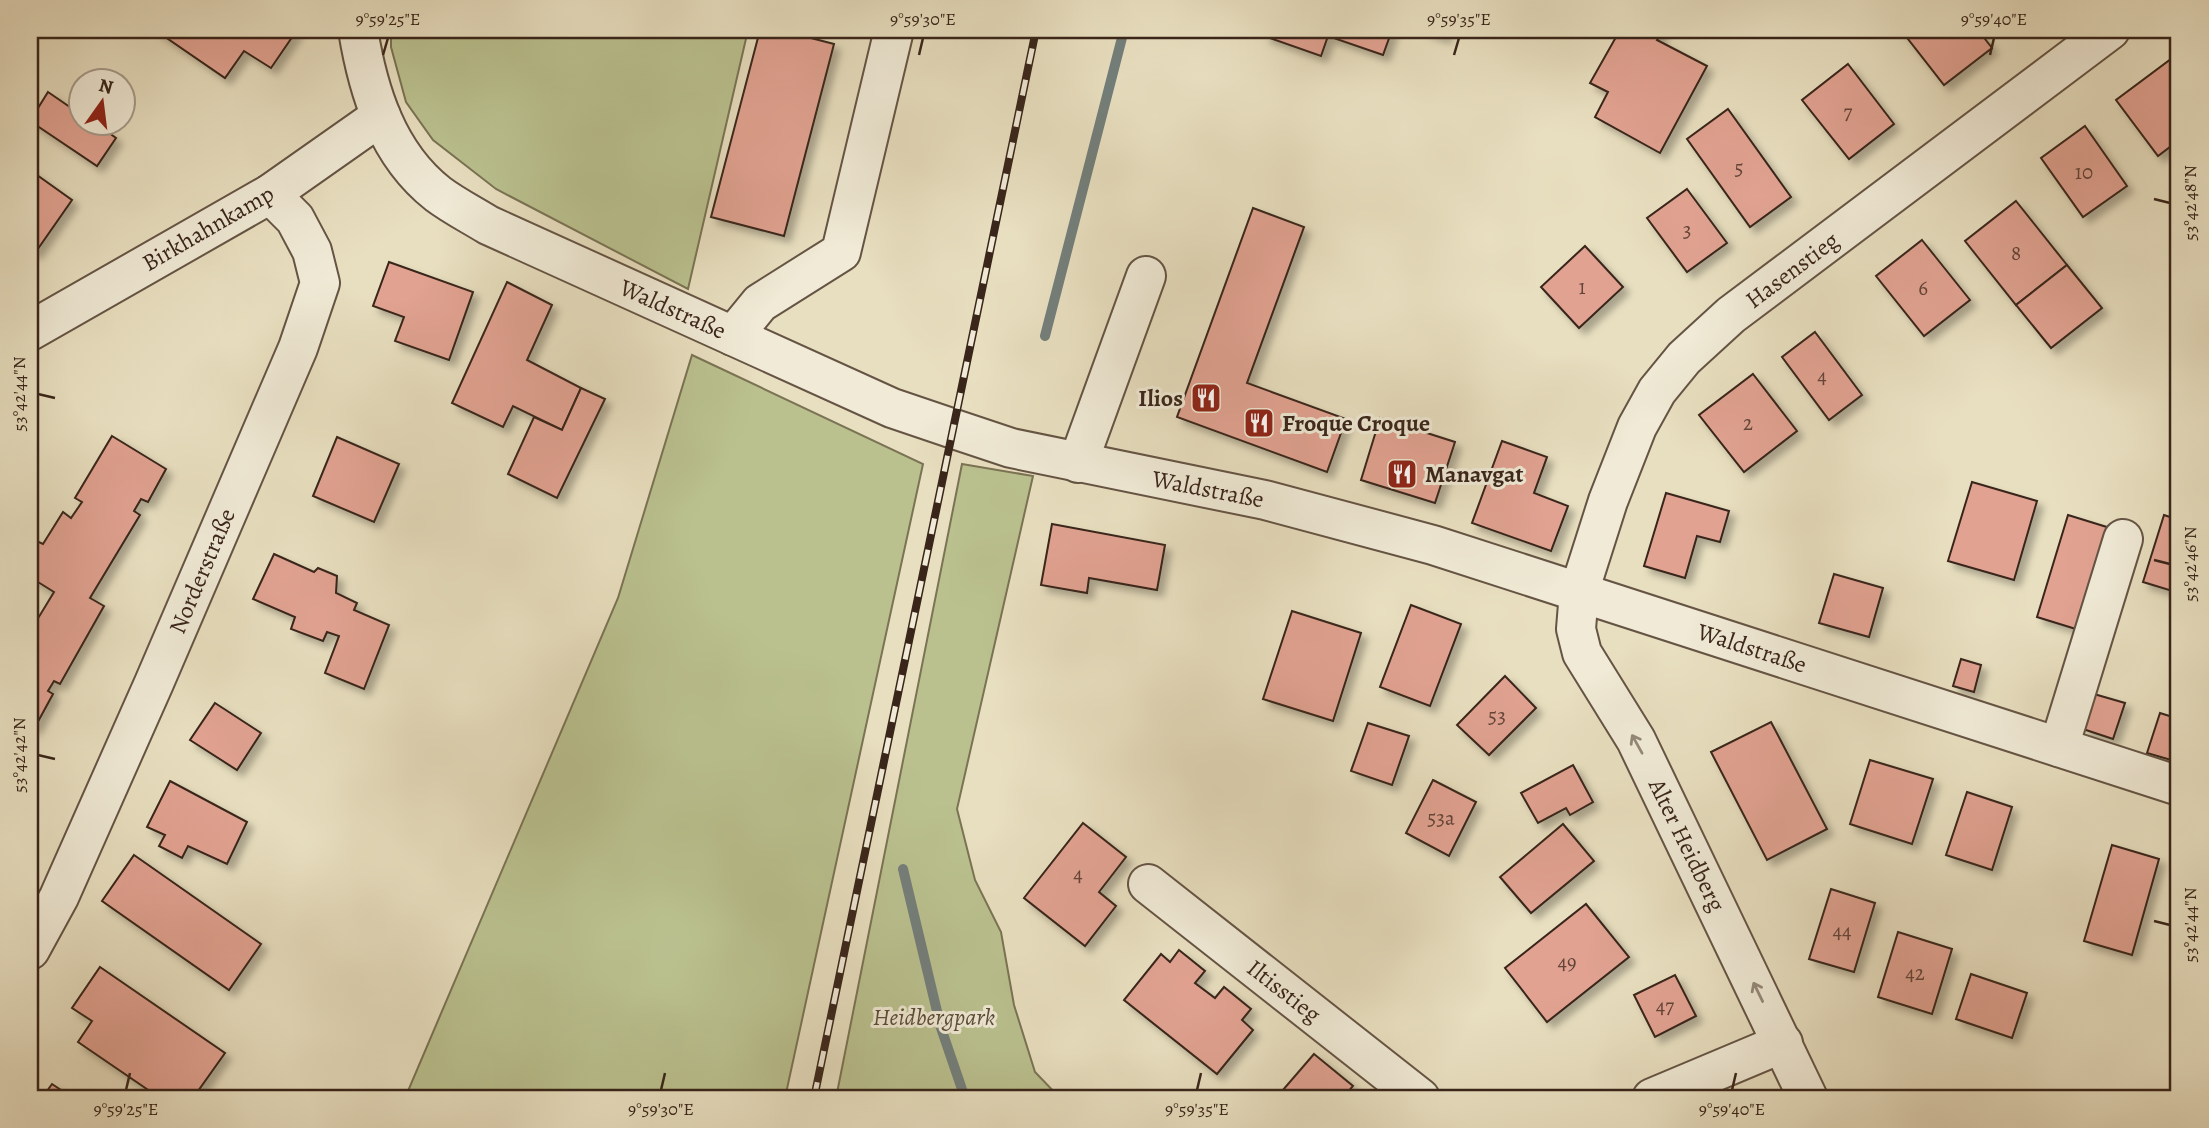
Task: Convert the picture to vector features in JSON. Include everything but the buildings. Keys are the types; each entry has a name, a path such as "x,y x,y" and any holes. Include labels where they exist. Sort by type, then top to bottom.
{"street":[{"name":"Waldstraße","path":"358,30 365,73 381,116 405,161 439,195 488,225 892,408 1011,448 1265,500 1345,520 1579,592 2179,786"},
{"path":"733,336 760,303 841,252 894,30"},
{"name":"Hasenstieg","path":"1579,592 1608,500 1637,426 1657,391 1684,358 1731,315 2110,30"},
{"name":"Birkhahnkamp","path":"30,331 270,194 381,116"},
{"name":"Norderstraße","path":"30,950 59,897 154,683 298,348 320,283 312,251 295,219 270,194"},
{"path":"1078,463 1146,276"},
{"path":"2059,747 2123,539"},
{"name":"Alter Heidberg","path":"1579,592 1576,629 1581,653 1636,740 1808,1098"},
{"name":"Iltisstieg","path":"1148,884 1420,1098"},
{"path":"1652,1098 1783,1043"}],"green space":[{"path":"391,30 748,30 688,289 496,189 433,140 406,102 391,47"},
{"path":"692,355 923,464 785,1098 405,1098 618,598"},
{"name":"Heidbergpark","path":"962,464 1033,476 957,809 975,880 1001,932 1014,1005 1035,1072 1060,1098 836,1098"}],"waterway":[{"path":"1045,336 1124,30"},
{"path":"903,869 941,1028 965,1098"}],"railway":[{"path":"814,1098 1036,30"}],"place":[{"name":"Ilios","path":"1206,398"},
{"name":"Froque Croque","path":"1259,423"},
{"name":"Manavgat","path":"1402,474"}]}
